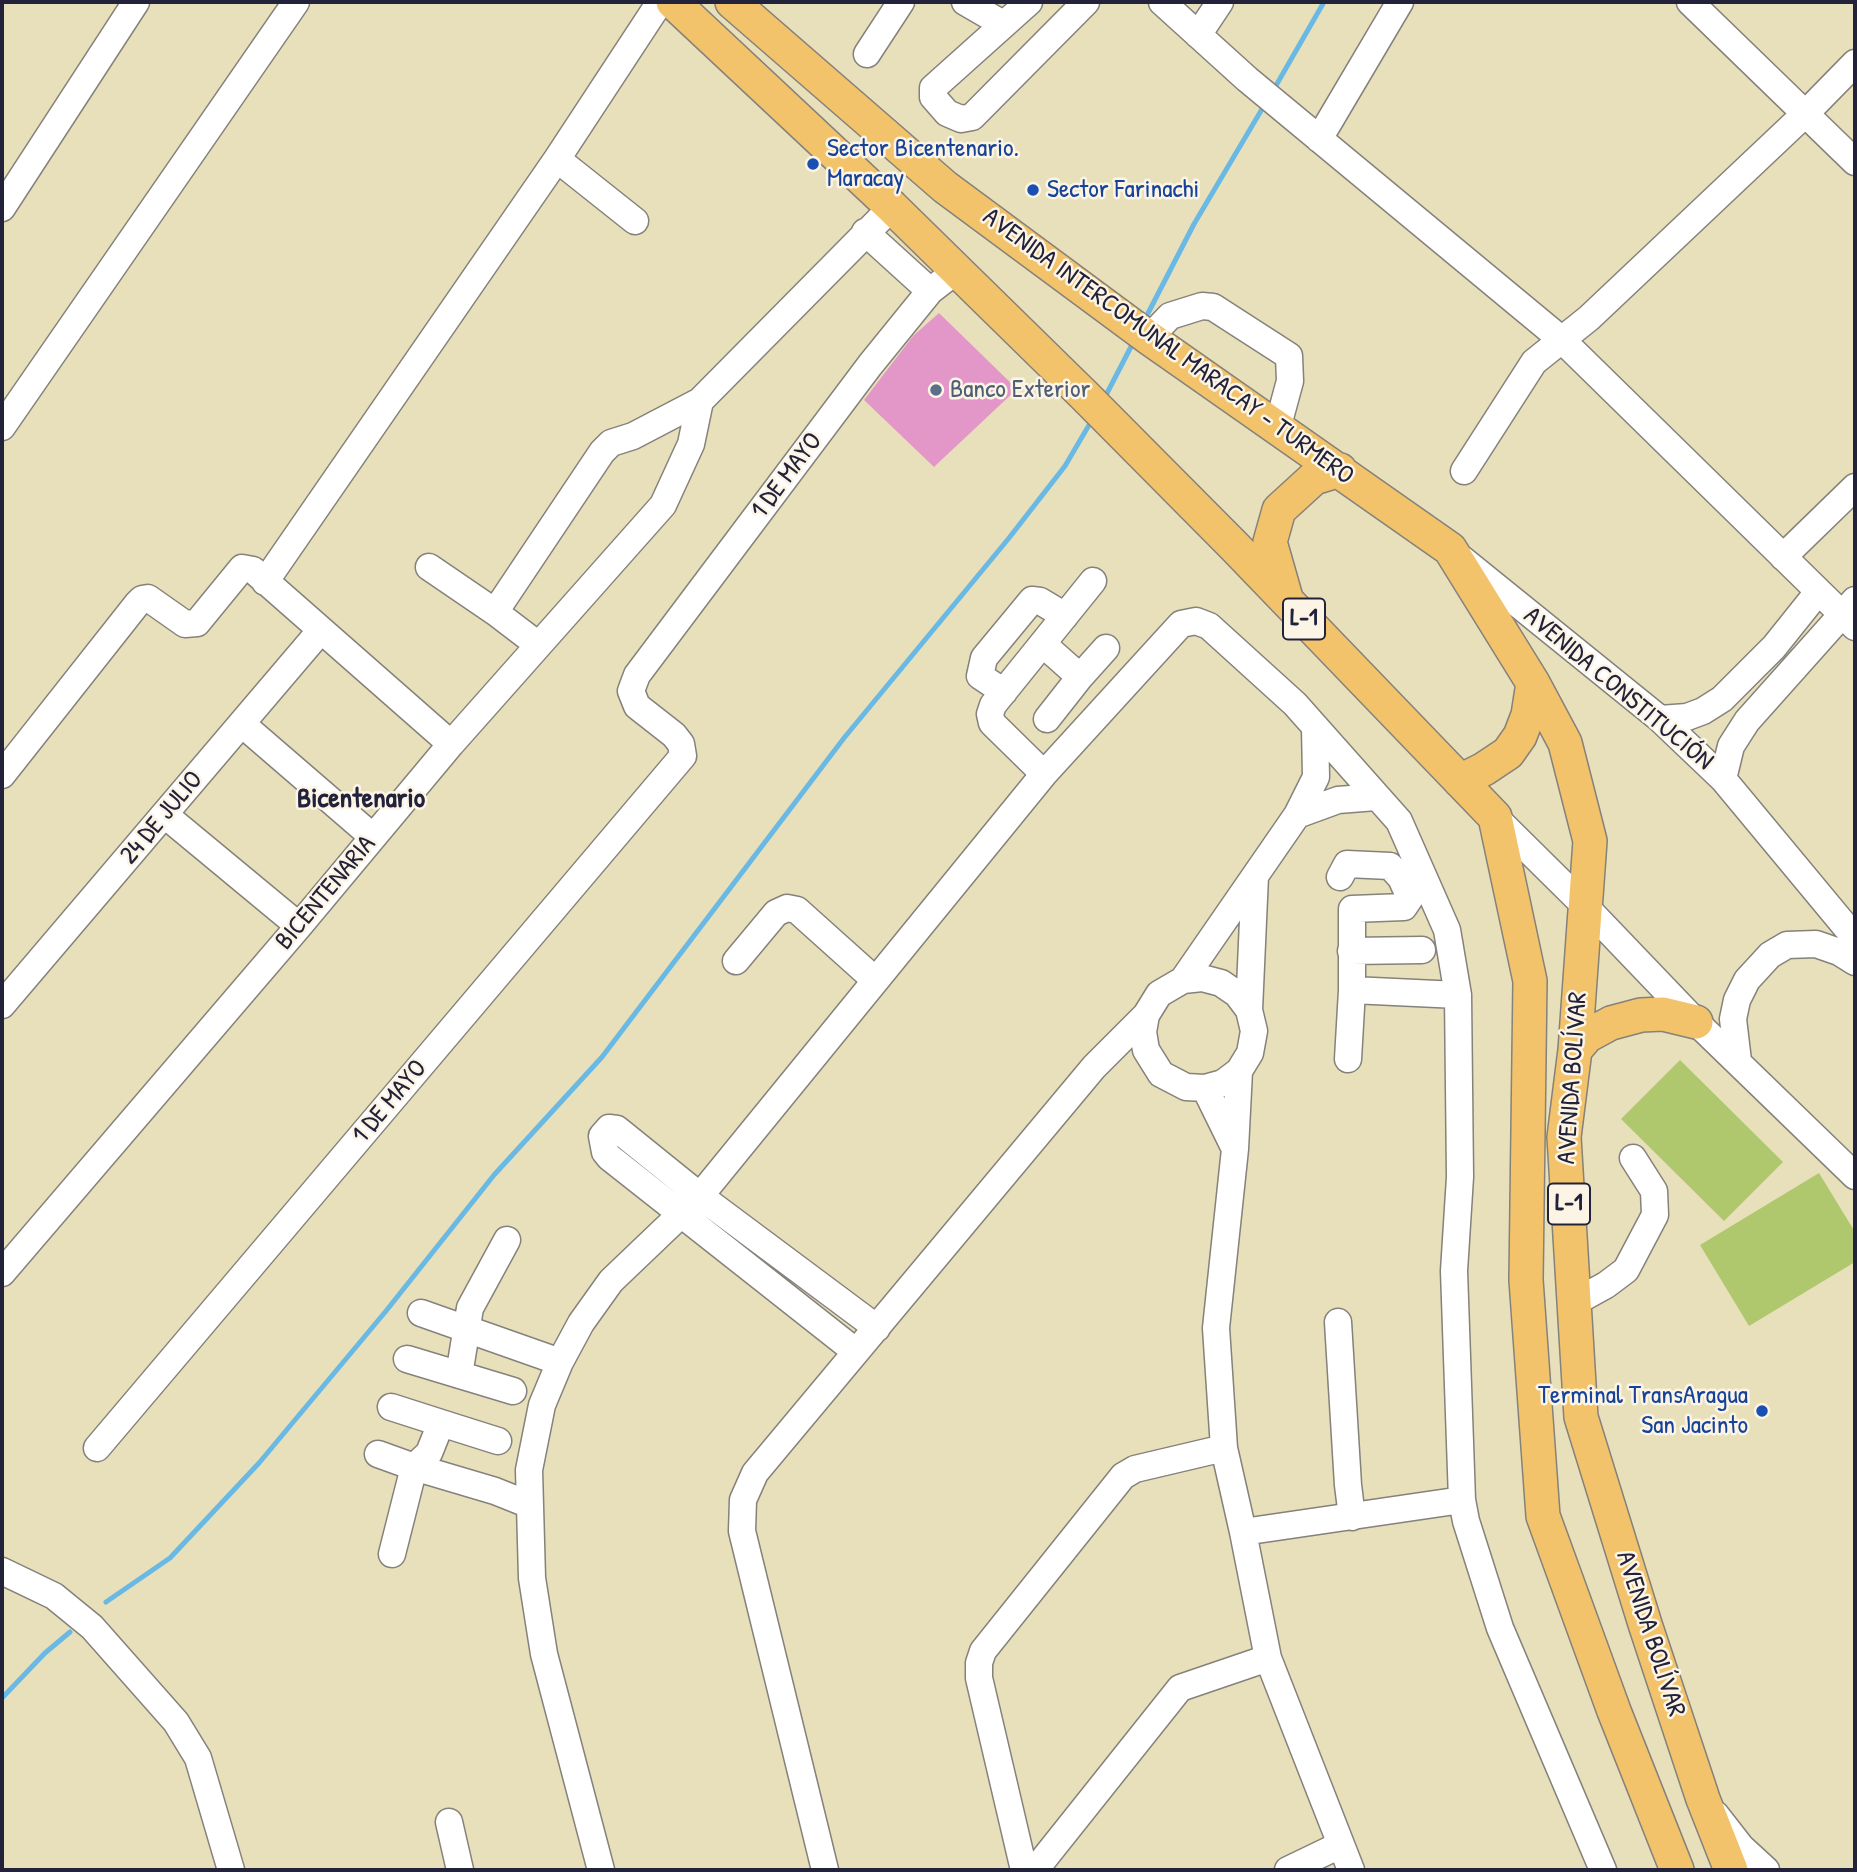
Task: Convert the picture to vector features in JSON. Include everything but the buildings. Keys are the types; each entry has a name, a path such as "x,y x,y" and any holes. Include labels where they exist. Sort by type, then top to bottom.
{"main road":[{"name":"L-1","path":"673,2 892,207 1086,397 1495,817"},
{"name":"AVENIDA INTERCOMUNAL MARACAY - TURMERO","path":"732,2 945,187 1146,336 1450,550"},
{"path":"1287,602 1270,542 1279,510 1314,478 1339,470"},
{"name":"AVENIDA BOLÍVAR","path":"1450,550 1533,683 1565,743 1590,841 1576,1050 1564,1137 1581,1417 1645,1624 1703,1799 1731,1870"},
{"path":"1460,781 1508,753 1520,736 1528,715 1533,683"},
{"name":"AVENIDA BOLÍVAR","path":"1495,817 1530,981 1526,1280 1543,1516 1614,1711 1677,1870"},
{"path":"1576,1050 1587,1036 1611,1023 1641,1014 1663,1014 1696,1022"}],"street":[{"path":"2,208 136,2"},
{"path":"2,427 296,2"},
{"path":"265,582 557,159 660,2"},
{"path":"867,54 901,2"},
{"path":"965,2 1003,24"},
{"path":"1029,2 933,88 933,97 947,113 961,119 972,117 1086,2"},
{"path":"1162,2 1318,139 1562,340 1845,618"},
{"path":"1198,35 1220,2"},
{"path":"1318,139 1400,2"},
{"path":"1690,2 1855,162"},
{"path":"1464,471 1534,362 1562,340 1806,113 1855,63"},
{"path":"557,159 635,221"},
{"path":"495,612 602,452 611,443 632,436 700,401 892,207"},
{"path":"866,232 930,292"},
{"name":"1 DE MAYO","path":"97,1448 683,756 681,744 674,735 637,706 631,691 637,675 870,365 930,292 956,271"},
{"path":"1146,336 1170,316 1202,306 1213,307 1289,356 1290,381 1277,429"},
{"name":"BICENTENARIA","path":"2,1273 537,644 663,505 691,444 700,401"},
{"path":"1783,557 1855,486"},
{"name":"AVENIDA CONSTITUCIÓN","path":"1450,550 1660,719 1723,779 1855,938"},
{"path":"429,567 537,644"},
{"path":"2,775 142,599 148,598 185,624 191,625 197,623 242,568 253,570 451,744"},
{"path":"1044,774 992,723 990,714 993,705 1093,581"},
{"path":"1660,719 1687,717 1722,699 1774,647 1818,592"},
{"path":"1004,692 980,676 984,658 992,648 1032,600 1040,601 1065,616"},
{"path":"1800,612 1845,618"},
{"path":"1723,779 1731,746 1747,721 1845,618"},
{"path":"601,1870 544,1654 532,1578 529,1470 542,1405 560,1362 581,1323 611,1280 692,1205 1044,774 1181,624 1196,621 1209,626 1296,704 1399,821 1447,930 1458,995 1460,1177 1454,1271 1462,1500 1466,1521 1500,1628 1603,1870"},
{"name":"24 DE JULIO","path":"2,1005 321,630"},
{"path":"1044,645 1080,677"},
{"path":"1047,719 1106,648"},
{"path":"242,724 373,837"},
{"path":"1183,980 1297,815 1316,777 1315,728"},
{"path":"1297,815 1338,800 1377,797"},
{"path":"165,815 299,926"},
{"path":"1495,817 1696,1022 1851,1170"},
{"path":"1340,877 1347,864 1390,866 1401,878 1410,898 1404,908 1352,909 1352,990 1348,1059"},
{"path":"1146,1015 1143,1032 1146,1050 1161,1074 1186,1087 1205,1088 1223,1083 1238,1072 1250,1053 1254,1031 1249,1010 1255,876"},
{"path":"736,961 776,913 786,908 797,910 875,979"},
{"path":"1738,1061 1733,1019 1737,1000 1747,980 1770,955 1787,945 1815,944 1839,952 1855,962"},
{"path":"1351,950 1422,950"},
{"path":"825,1870 742,1531 743,1500 755,1473 1094,1067 1146,1015 1159,994 1183,980 1202,978 1221,983 1237,994 1249,1010"},
{"path":"1352,990 1458,995"},
{"path":"1094,1067 1146,1050"},
{"path":"1238,1072 1235,1149 1216,1328 1224,1448 1244,1532 1268,1658 1351,1870"},
{"path":"1205,1088 1235,1149"},
{"path":"1575,1302 1626,1270 1655,1215 1654,1191 1633,1158"},
{"path":"692,1205 877,1328"},
{"path":"692,1205 855,1351"},
{"path":"459,1375 470,1308 507,1240"},
{"path":"421,1313 560,1362"},
{"path":"1338,1322 1352,1517"},
{"path":"407,1359 513,1391"},
{"path":"391,1407 498,1441"},
{"path":"391,1554 414,1468 429,1453 441,1423"},
{"path":"1024,1870 979,1678 979,1663 983,1651 1123,1476 1135,1469 1224,1448"},
{"path":"378,1454 530,1505"},
{"path":"1244,1532 1462,1500"},
{"path":"2,1571 54,1596 92,1628 176,1722 198,1758 231,1870"},
{"path":"1035,1870 1180,1688 1268,1658"},
{"path":"1703,1799 1741,1847 1766,1870"},
{"path":"449,1822 460,1870"},
{"path":"1288,1870 1340,1844"}],"green space":[{"path":"1680,1060 1783,1162 1724,1221 1621,1119"},
{"path":"1819,1173 1855,1232 1855,1262 1749,1326 1700,1245"}],"waterway":[{"path":"1274,89 1324,2"},
{"path":"1144,321 1194,224 1265,104"},
{"path":"1104,399 1135,339"},
{"path":"106,1602 170,1558 259,1463 386,1311 494,1175 602,1057 844,738 1065,466 1092,420"},
{"path":"2,1698 45,1653 70,1632"}],"place":[{"name":"Sector Bicentenario. Maracay","path":"813,164"},
{"name":"Sector Farinachi","path":"1033,190"},
{"name":"Banco Exterior","path":"936,390"},
{"name":"Terminal TransAragua San Jacinto","path":"1762,1411"}],"district":[{"name":"Bicentenario","path":"361,800"}]}
